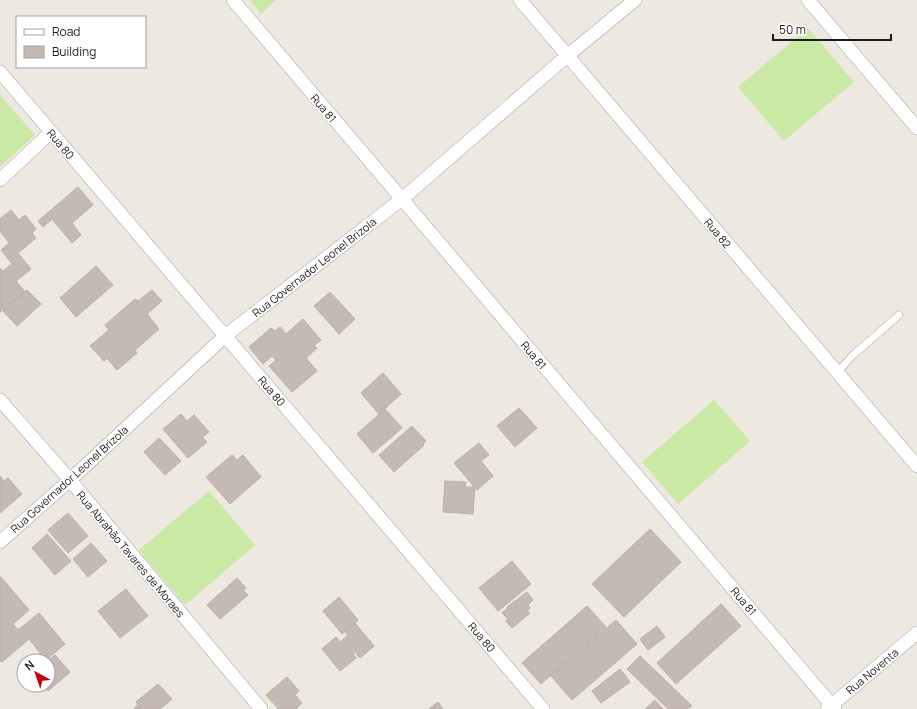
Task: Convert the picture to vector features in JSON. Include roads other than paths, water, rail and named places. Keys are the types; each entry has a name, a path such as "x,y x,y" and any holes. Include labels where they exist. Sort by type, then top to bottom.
{"street":[{"name":"Rua 81","path":"233,0 831,708"},
{"name":"Rua 82","path":"520,0 917,466"},
{"name":"Rua Governador Leonel Brizola","path":"0,542 70,480 225,336 402,199 567,56 635,0"},
{"path":"808,0 917,128"},
{"name":"Rua 80","path":"0,72 543,709"},
{"path":"0,180 51,132"},
{"name":"Rua Abrahão Tavares de Moraes","path":"0,400 70,480 261,709"},
{"name":"Rua Noventa","path":"831,708 917,633"}],"lane":[{"path":"838,373 852,356 899,315"}]}
